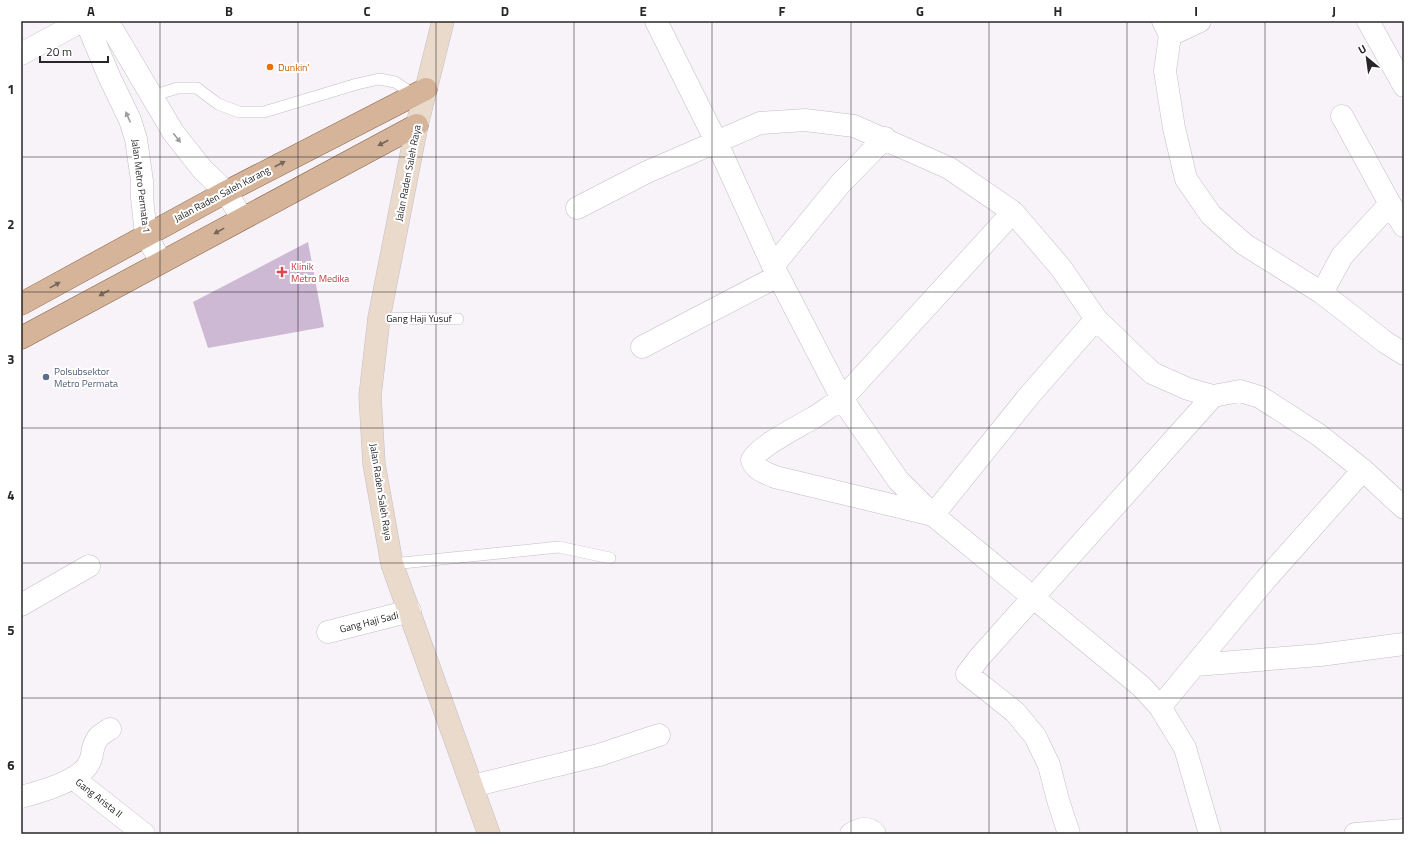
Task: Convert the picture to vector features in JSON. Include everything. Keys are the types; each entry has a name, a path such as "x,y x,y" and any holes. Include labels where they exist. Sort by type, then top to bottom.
{"main road":[{"name":"Jalan Raden Saleh Raya","path":"443,21 420,92 417,125 379,318 370,396 374,464 392,564 489,834"},
{"name":"Jalan Raden Saleh Karang","path":"21,304 226,192 420,92"},
{"path":"21,338 417,125"}],"street":[{"path":"21,54 82,21"},
{"name":"Jalan Metro Permata 1","path":"86,21 108,74 130,120 136,139 142,181 142,198 146,235 161,262"},
{"path":"106,21 177,138 202,169 226,192 242,218"},
{"path":"656,21 716,141 776,271 842,399 898,480 933,515 1142,687 1160,707 1185,748 1210,834"},
{"path":"1200,21 1166,28 1165,71 1174,128 1186,179 1211,215 1244,244 1322,293 1384,342 1404,354"},
{"path":"1368,21 1404,86"},
{"path":"1342,116 1390,204 1404,226"},
{"path":"577,208 647,172 760,123 805,120 854,126 885,138 949,168 1013,212 1061,268 1096,319 1152,373 1188,389 1213,396 1240,391 1260,397 1319,435 1363,470 1404,508"},
{"path":"642,347 776,271 841,183 885,138"},
{"path":"1322,293 1342,256 1390,204"},
{"path":"933,515 775,477 760,471 753,465 752,460 754,456 762,449 842,399 1013,212"},
{"path":"933,515 1028,397 1096,319"},
{"path":"1069,834 1049,765 1035,736 1016,712 967,674 979,658 1213,396"},
{"path":"1160,707 1266,579 1363,470"},
{"path":"21,606 89,566"},
{"name":"Gang Haji Sadi","path":"328,632 410,611"},
{"path":"1196,665 1320,655 1404,644"},
{"path":"21,797 52,787 73,778 84,771 90,761 98,736 110,729"},
{"path":"472,786 599,755 659,735"},
{"name":"Gang Arista II","path":"73,778 144,834"},
{"path":"851,834 863,829 872,830 875,834"},
{"path":"1355,834 1404,830"}],"lane":[{"path":"151,96 178,88 197,88 218,104 239,112 264,112 357,84 379,80 395,82 420,92"},
{"name":"Gang Haji Yusuf","path":"379,318 458,318"},
{"path":"392,564 559,547 610,558"}],"building":[{"name":"Klinik Metro Medika","path":"308,242 324,327 208,348 193,302"}],"place":[{"name":"Dunkin'","path":"270,67"},
{"name":"Klinik Metro Medika","path":"282,272"},
{"name":"Polsubsektor Metro Permata","path":"46,377"}]}
